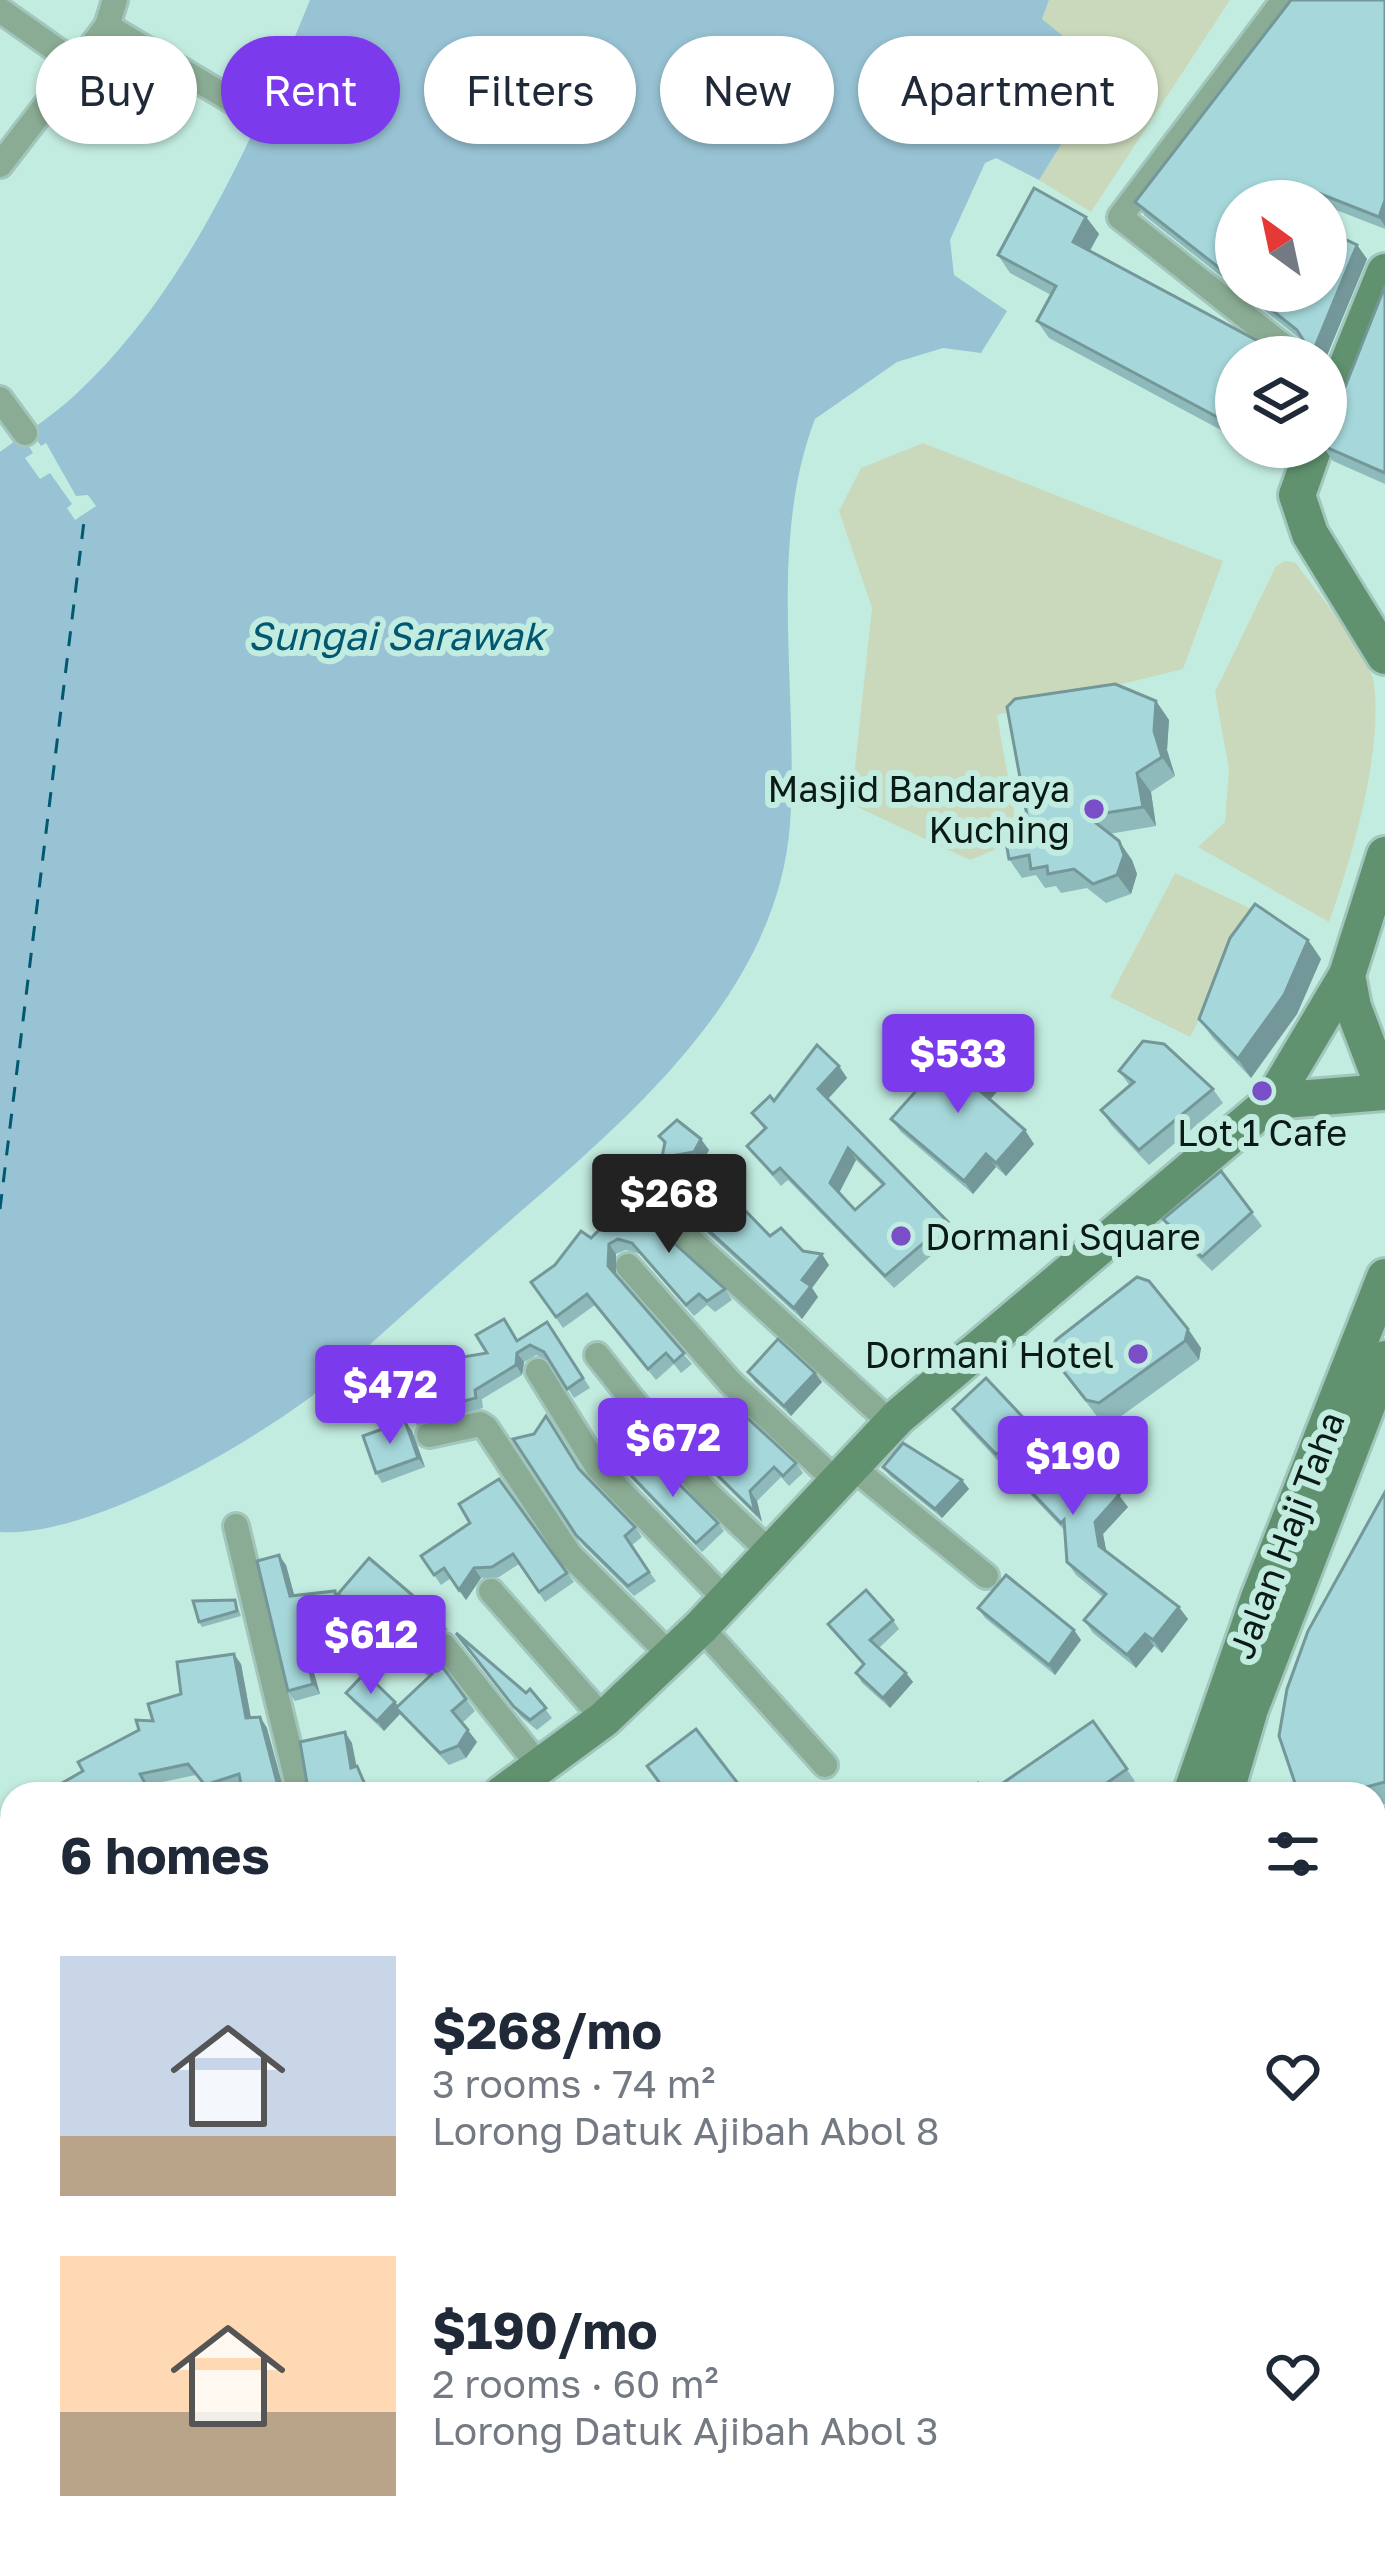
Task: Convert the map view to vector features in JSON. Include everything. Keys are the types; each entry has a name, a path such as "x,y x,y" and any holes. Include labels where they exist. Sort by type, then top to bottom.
{"main road":[{"path":"1347,358 1385,272"},
{"path":"1307,468 1297,495 1310,534 1385,656"},
{"path":"519,1782 604,1719 713,1613 891,1423 1272,1101 1348,975 1385,855"},
{"path":"1272,1101 1385,1091 1353,1007 1348,975"},
{"name":"Jalan Haji Taha","path":"1195,1782 1259,1598 1385,1277"},
{"name":"Jalan Haji Taha","path":"1229,1782 1250,1709 1385,1359"}],"street":[{"path":"100,36 115,0"},
{"path":"1270,336 1120,217 1284,0"},
{"path":"0,10 37,36"},
{"path":"107,26 221,94"},
{"path":"0,165 36,119"},
{"path":"0,399 25,433"},
{"path":"684,1234 891,1423"},
{"path":"628,1266 730,1382 842,1472 986,1576"},
{"path":"597,1355 703,1489 771,1553"},
{"path":"538,1371 598,1468 825,1765"},
{"path":"429,1435 480,1424 486,1428 571,1555 670,1655"},
{"path":"236,1526 297,1782"},
{"path":"490,1591 604,1719"},
{"path":"444,1646 540,1767"}],"shaded area":[{"path":"1049,0 1230,0 1158,110 1158,36 1060,36 1042,19"},
{"path":"1061,144 1136,144 1091,212 1039,180"},
{"path":"923,443 1223,561 1183,669 997,715 1019,840 970,860 851,804 872,608 839,511 861,468"},
{"path":"1285,561 1296,563 1339,619 1373,678 1370,768 1356,835 1329,922 1198,847 1225,822 1229,769 1215,692 1276,566"},
{"path":"1175,873 1258,912 1190,1037 1110,997"}],"water":[{"name":"Sungai Sarawak","path":"310,0 1049,0 1042,19 1063,36 858,36 858,144 1061,144 1039,180 996,158 985,163 950,240 954,275 1007,311 981,353 943,348 897,362 815,419 792,516 788,567 790,824 778,889 755,949 722,1005 681,1058 587,1154 312,1396 163,1486 76,1521 0,1532 0,452 74,396 151,310 213,211 247,144 400,144 400,36 295,36"}],"pier":[{"path":"30,430 41,446 46,443 76,496 88,495 96,506 75,520 67,508 72,504 50,473 40,479 25,458 33,453 22,436"}],"building":[{"path":"1291,0 1385,0 1385,200 1379,217 1347,204 1347,180 1215,180 1215,265 1135,202"},
{"path":"1034,188 1086,217 1073,242 1249,336 1215,336 1215,416 1037,321 1056,286 998,255"},
{"path":"1347,240 1357,245 1347,269"},
{"path":"1385,286 1385,473 1347,456 1347,382"},
{"path":"1274,312 1329,312 1319,336 1301,336"},
{"name":"Masjid Bandaraya Kuching","path":"1115,684 1156,701 1154,731 1162,757 1137,773 1143,807 1087,816 1119,841 1124,855 1117,875 1093,884 1074,869 1048,874 1047,866 1031,869 1029,855 1009,859 1005,837 1030,832 1007,707 1015,699"},
{"path":"1255,904 1308,940 1284,995 1238,1059 1199,1019 1230,938"},
{"path":"1143,1041 1164,1044 1213,1089 1139,1150 1101,1110 1134,1082 1119,1071"},
{"path":"817,1045 839,1066 818,1089 948,1222 885,1276 780,1168 773,1174 747,1146 766,1128 752,1113 770,1096 774,1101","holes":["848,1148 884,1184 855,1210 830,1183"]},
{"path":"957,1045 991,1074 978,1089 1025,1130 996,1163 986,1154 964,1181 891,1119"},
{"path":"677,1120 701,1139 694,1152 665,1157 714,1215 730,1195 770,1236 781,1228 803,1251 822,1254 802,1280 811,1286 794,1308 687,1211 670,1208 660,1221 664,1234 725,1289 707,1301 699,1294 686,1305 632,1243 618,1239 609,1244 608,1266 684,1353 674,1362 666,1353 648,1369 587,1294 556,1317 531,1282 555,1265 581,1231 591,1238 620,1209 652,1193 641,1181 659,1172 665,1142 659,1136"},
{"path":"1221,1171 1252,1212 1202,1257 1163,1219"},
{"name":"Dormani Hotel","path":"1137,1277 1149,1281 1188,1329 1185,1341 1099,1403 1086,1400 1049,1353 1056,1340"},
{"path":"504,1319 517,1341 547,1322 583,1378 567,1389 544,1352 530,1345 517,1353 516,1365 475,1390 476,1398 410,1415 397,1387 408,1379 404,1367 426,1358 428,1363 487,1353 476,1335"},
{"path":"778,1339 815,1373 784,1406 748,1372"},
{"path":"986,1378 1051,1447 1057,1440 1119,1495 1095,1522 1099,1546 1179,1607 1153,1640 1145,1634 1127,1655 1084,1620 1106,1594 1067,1562 1064,1520 1061,1523 1021,1481 1034,1468 1011,1448 996,1454 953,1409"},
{"path":"743,1414 796,1463 783,1476 774,1467 750,1491 755,1512 702,1460"},
{"path":"546,1416 579,1469 635,1527 625,1536 649,1572 628,1586 576,1535 513,1439 534,1434"},
{"path":"405,1421 418,1458 376,1473 363,1436"},
{"path":"903,1443 962,1480 935,1509 883,1467"},
{"path":"643,1455 672,1490 679,1484 718,1523 696,1543 624,1468"},
{"path":"499,1479 567,1573 539,1592 513,1554 492,1567 474,1568 459,1590 444,1568 434,1575 421,1556 470,1523 459,1504"},
{"path":"1385,1492 1385,1782 1295,1782 1279,1736 1287,1689 1308,1631"},
{"path":"279,1555 290,1596 335,1591 338,1622 309,1624 319,1660 308,1663 313,1684 288,1691 257,1561"},
{"path":"369,1558 439,1618 424,1621 419,1635 466,1699 452,1711 468,1730 458,1746 440,1753 396,1708 432,1674 392,1640 397,1634 388,1637 338,1594"},
{"path":"1006,1575 1074,1630 1049,1665 978,1608"},
{"path":"866,1590 893,1620 870,1640 906,1673 883,1698 856,1673 864,1664 828,1624"},
{"path":"235,1600 237,1611 199,1622 193,1601"},
{"path":"456,1633 526,1693 530,1689 546,1708 530,1720 514,1707"},
{"path":"234,1654 246,1718 260,1717 277,1782 241,1782 239,1774 203,1782 188,1764 140,1774 144,1782 64,1782 83,1771 78,1762 139,1730 136,1720 153,1721 148,1704 181,1694 177,1662"},
{"path":"365,1673 395,1702 377,1721 346,1693"},
{"path":"1093,1721 1127,1769 1108,1782 1004,1782"},
{"path":"696,1729 737,1782 659,1782 647,1766"},
{"path":"345,1732 351,1768 357,1766 364,1782 307,1782 300,1742"}],"ferry route":[{"path":"0,1209 85,513"}],"place":[{"name":"Masjid Bandaraya Kuching","path":"1094,809"},
{"name":"Lot 1 Cafe","path":"1262,1091"},
{"name":"Dormani Square","path":"901,1236"},
{"name":"Dormani Hotel","path":"1138,1354"}]}
